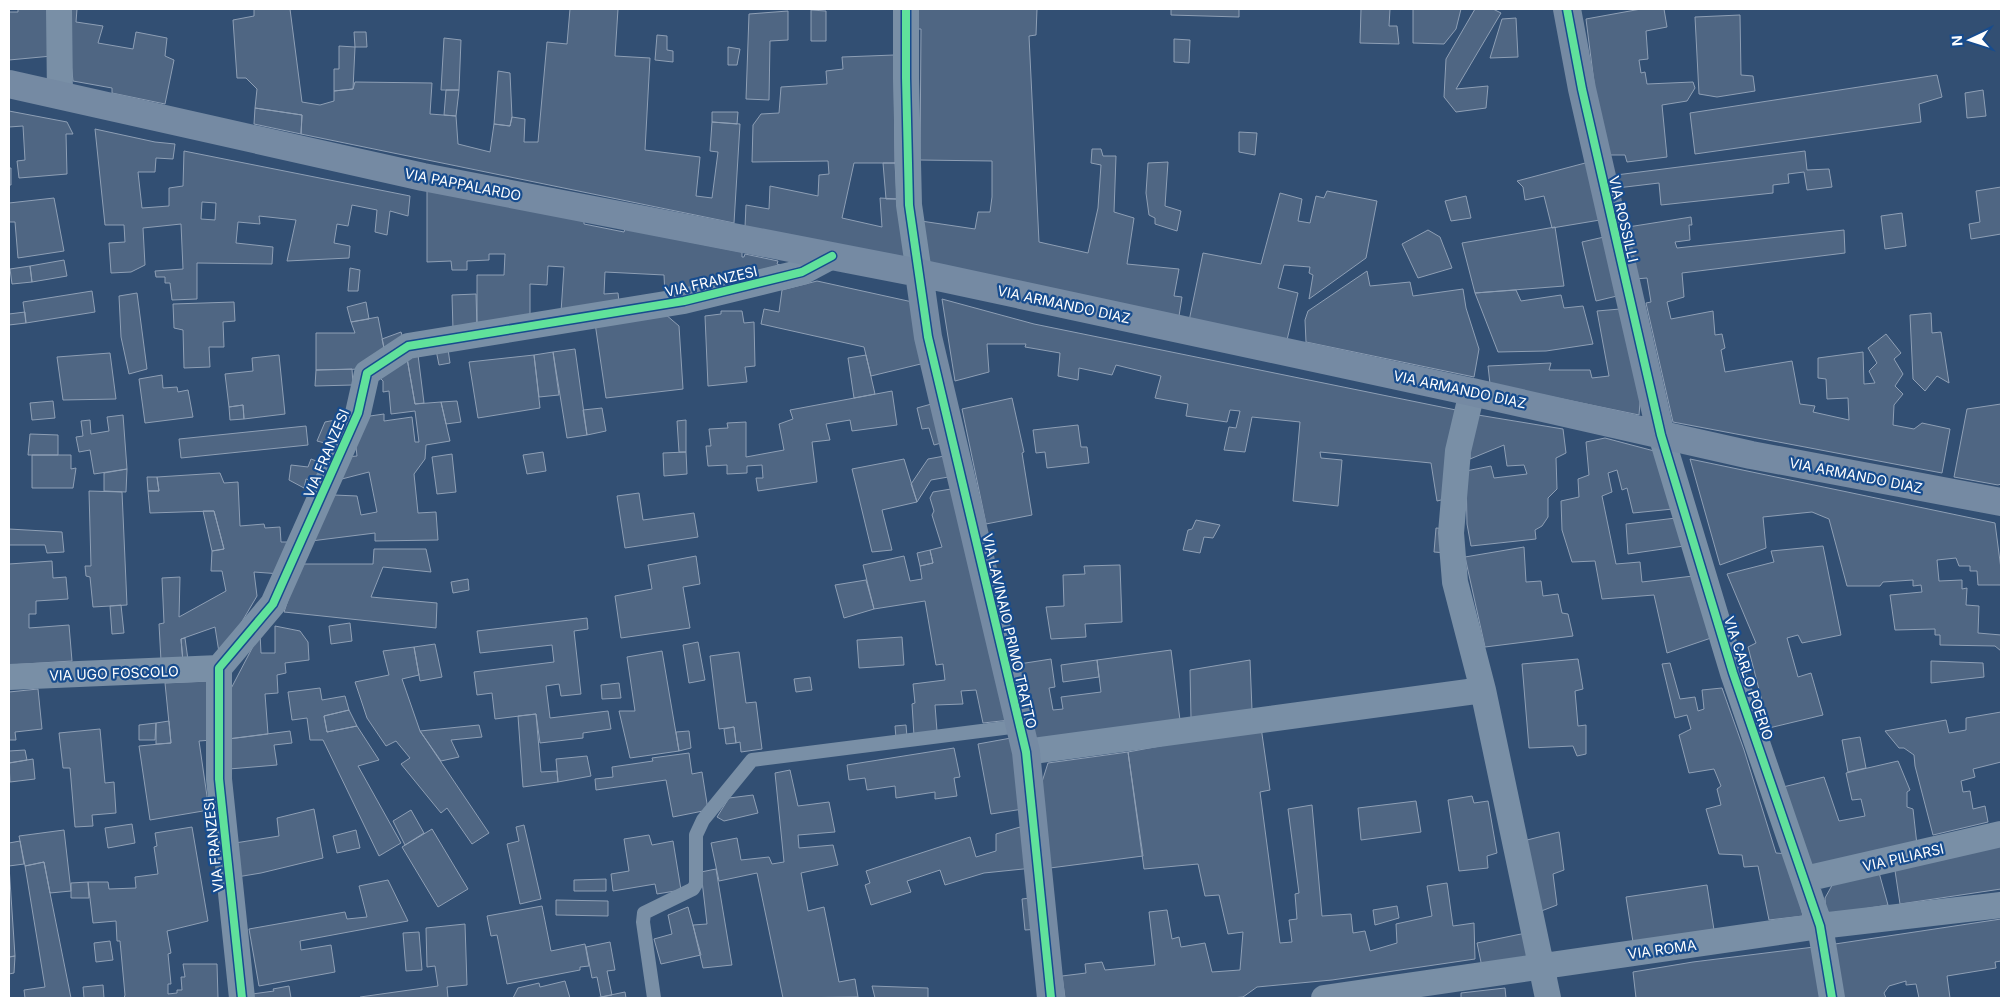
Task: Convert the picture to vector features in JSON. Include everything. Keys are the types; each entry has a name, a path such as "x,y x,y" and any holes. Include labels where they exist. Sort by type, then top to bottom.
{"main road":[{"name":"VIA ROSSILLI","path":"1567,9 1582,89 1661,434"},
{"name":"VIA PAPPALARDO","path":"9,84 423,176 919,273"},
{"name":"VIA ARMANDO DIAZ","path":"919,273 1472,392 1751,455 2001,502"},
{"name":"VIA LAVINAIO PRIMO TRATTO","path":"919,273 928,337 1023,739 1051,998"}],"street":[{"path":"59,9 60,96"},
{"path":"906,9 909,205 919,273"},
{"name":"VIA FRANZESI","path":"242,998 219,779 219,668 273,604 358,413 367,373 408,346 684,301 802,272 832,256"},
{"path":"1472,392 1458,451 1451,533 1455,582 1483,690 1548,998"},
{"name":"VIA CARLO POERIO","path":"1661,434 1733,673 1820,926 1832,998"},
{"name":"VIA UGO FOSCOLO","path":"9,677 219,668"},
{"path":"1023,739 1483,690"},
{"name":"VIA PILIARSI","path":"1805,879 2001,834"},
{"name":"VIA ROMA","path":"1324,998 1820,926 2001,905"}],"lane":[{"path":"654,998 643,922 644,913 693,890 696,884 696,835 704,820 752,760 1023,739"}],"building":[{"path":"18,9 52,9 52,56 9,60 9,12 18,12"},
{"path":"65,9 77,9 76,22 103,26 98,43 133,49 136,32 167,38 165,56 174,60 165,104 112,93 112,88 73,81"},
{"path":"254,9 290,9 302,102 320,105 334,101 334,91 353,89 355,82 432,83 430,114 456,116 458,144 490,152 494,124 510,126 512,117 525,119 524,142 538,142 547,42 567,44 570,9 618,9 615,56 650,58 645,150 700,157 696,196 712,198 718,152 710,151 712,122 740,124 734,223 301,134 302,115 255,108 257,89 246,78 237,78 233,20 254,16"},
{"path":"916,9 1037,9 1036,35 1029,36 1039,242 1088,253 1098,208 1101,165 1091,163 1092,149 1101,149 1103,156 1116,156 1114,212 1134,218 1127,264 1179,269 1174,296 1182,297 1179,316 925,262 921,221 975,229 978,212 990,212 992,161 920,160 921,29 915,29"},
{"path":"1171,9 1239,9 1239,17 1171,15"},
{"path":"1361,9 1390,9 1389,26 1397,26 1399,44 1360,43"},
{"path":"1413,9 1461,9 1456,29 1444,44 1413,43"},
{"path":"1475,9 1493,9 1501,13 1456,89 1488,86 1486,108 1456,112 1444,97 1446,59"},
{"path":"1641,9 1664,9 1667,27 1646,31 1648,59 1639,60 1641,73 1645,72 1647,84 1693,82 1695,88 1687,101 1662,105 1667,157 1627,162 1625,155 1608,155 1597,106 1586,19"},
{"path":"811,10 826,11 826,41 811,41"},
{"path":"788,11 788,40 770,41 769,100 746,99 749,14"},
{"path":"1740,15 1741,75 1753,76 1755,91 1717,97 1699,94 1695,17"},
{"path":"1516,18 1518,57 1490,58 1502,19"},
{"path":"354,32 366,32 367,47 355,47"},
{"path":"657,35 667,36 667,50 673,51 673,62 655,60"},
{"path":"444,38 461,40 459,90 441,90"},
{"path":"1174,39 1190,40 1189,63 1174,62"},
{"path":"339,46 355,47 353,89 334,91 334,69 339,69"},
{"path":"728,47 740,49 737,65 728,65"},
{"path":"894,55 895,163 854,163 842,218 882,227 880,198 897,199 905,258 745,227 746,205 769,209 770,186 818,196 819,175 829,174 828,161 752,162 753,125 761,114 779,113 781,87 827,84 826,71 843,69 842,57"},
{"path":"498,71 510,73 512,117 510,126 494,124"},
{"path":"1937,75 1942,97 1919,104 1921,122 1695,154 1690,113"},
{"path":"446,90 459,90 456,116 444,115"},
{"path":"1983,90 1986,116 1967,118 1965,93"},
{"path":"255,108 302,115 301,134 254,124"},
{"path":"9,111 67,122 73,134 66,134 67,174 19,178 17,161 25,160 23,126 9,127"},
{"path":"712,112 738,112 737,124 712,122"},
{"path":"95,129 155,142 175,144 173,159 156,158 155,172 138,172 142,208 169,206 169,188 183,186 184,151 410,196 408,216 390,211 387,235 375,232 377,210 352,205 348,226 337,224 334,243 350,246 349,258 287,261 296,220 259,216 260,224 238,222 236,243 273,247 272,264 197,263 197,299 172,300 170,283 165,283 165,277 156,277 155,271 183,269 181,224 143,228 145,265 131,272 111,273 109,243 125,242 124,225 105,225","holes":["202,202 216,203 215,220 201,219"]},
{"path":"1239,132 1257,133 1255,155 1239,152"},
{"path":"1805,151 1807,170 1829,169 1832,187 1807,190 1804,172 1788,174 1789,183 1773,185 1773,193 1661,205 1659,183 1617,188 1616,175"},
{"path":"1168,162 1165,206 1181,211 1177,231 1155,224 1155,218 1149,215 1146,193 1148,163"},
{"path":"1589,162 1600,220 1552,228 1544,196 1525,200 1523,187 1517,181"},
{"path":"883,163 895,163 897,199 886,199"},
{"path":"9,168 11,168 11,185 9,185"},
{"path":"2001,187 2001,234 1971,239 1969,224 1980,222 1976,191"},
{"path":"427,190 584,219 584,224 624,232 625,229 742,252 742,257 745,254 778,261 777,264 780,265 665,296 664,275 605,272 604,294 618,293 619,302 561,312 564,267 548,266 547,285 530,284 530,318 477,327 477,275 504,275 505,254 489,254 489,260 467,261 467,270 452,270 451,261 427,262"},
{"path":"1327,191 1377,201 1366,258 1309,299 1313,275 1309,273 1310,267 1284,265 1278,288 1298,293 1287,340 1189,321 1203,253 1261,264 1280,193 1302,199 1298,221 1310,223 1316,196 1324,198"},
{"path":"1466,196 1471,218 1451,221 1445,201"},
{"path":"54,198 64,251 18,258 15,222 9,222 9,203"},
{"path":"1902,213 1906,246 1885,249 1881,216"},
{"path":"1691,217 1692,225 1689,225 1690,240 1675,242 1677,248 1844,230 1845,253 1682,273 1684,297 1667,302 1671,319 1713,311 1715,335 1722,334 1725,348 1721,350 1725,372 1792,361 1800,404 1815,406 1813,412 1849,420 1848,398 1827,399 1826,379 1818,378 1818,358 1863,352 1864,384 1875,383 1869,371 1877,363 1868,348 1886,334 1901,353 1894,359 1903,374 1895,386 1903,394 1894,405 1893,425 1914,429 1922,423 1950,429 1942,473 1673,422 1646,303 1651,302 1647,278 1635,279 1628,227"},
{"path":"1555,227 1564,286 1475,293 1462,243"},
{"path":"1428,230 1440,237 1452,268 1418,278 1402,244"},
{"path":"1604,237 1617,296 1596,301 1582,242"},
{"path":"64,260 67,276 32,282 30,266"},
{"path":"30,266 32,282 12,284 10,269"},
{"path":"350,268 360,270 358,291 348,291"},
{"path":"1367,271 1370,286 1410,282 1413,296 1463,289 1466,308 1479,349 1474,377 1306,342 1305,320 1308,311"},
{"path":"817,281 917,303 929,362 871,376 864,347 761,324 764,309 779,312 782,290"},
{"path":"1516,290 1521,301 1561,295 1564,308 1583,306 1593,344 1546,351 1498,352 1475,293"},
{"path":"92,291 95,312 26,323 23,302"},
{"path":"137,293 147,369 129,374 121,337 119,296"},
{"path":"476,294 477,327 453,330 452,295"},
{"path":"942,299 1034,324 1456,410 1454,497 1437,501 1431,463 1320,452 1321,458 1342,460 1338,506 1293,501 1300,422 1252,417 1245,452 1224,450 1229,427 1236,428 1240,411 1230,410 1227,422 1186,416 1188,404 1155,398 1161,376 1116,365 1112,375 1079,368 1078,380 1058,376 1060,353 1025,347 1026,344 987,344 989,372 955,381"},
{"path":"234,302 235,321 223,322 224,347 209,347 210,367 184,368 183,330 174,328 173,304"},
{"path":"366,302 369,319 351,322 347,307"},
{"path":"1620,309 1641,391 1639,415 1490,384 1488,366 1551,363 1549,370 1590,370 1592,378 1609,376 1597,311"},
{"path":"721,311 742,311 744,323 754,322 755,366 745,367 747,382 708,386 705,316 721,314"},
{"path":"25,312 26,323 9,325 9,314"},
{"path":"1931,313 1932,333 1941,332 1949,383 1937,376 1925,391 1913,379 1910,315"},
{"path":"665,314 679,326 683,389 606,398 595,323"},
{"path":"378,317 385,353 366,369 316,370 316,333 355,333 351,322"},
{"path":"401,332 405,344 385,353 382,339"},
{"path":"448,349 450,363 439,365 436,350"},
{"path":"575,349 587,435 567,438 553,352"},
{"path":"553,352 559,395 539,397 534,355"},
{"path":"110,353 116,399 63,400 57,357"},
{"path":"279,355 285,414 244,419 243,405 229,407 225,374 253,371 252,358"},
{"path":"418,355 424,403 415,404 407,358"},
{"path":"534,355 540,408 478,418 469,362"},
{"path":"866,355 875,394 854,398 848,358"},
{"path":"407,358 415,404 441,402 450,441 426,445 425,459 414,474 418,513 436,512 438,540 375,541 375,533 311,541 334,495 357,496 361,515 377,512 369,472 338,480 347,457 357,456 355,438 363,417 384,414 384,421 412,417 415,442 419,442 415,411 391,414 389,391 383,392 383,381 380,378"},
{"path":"352,369 353,385 315,386 316,370"},
{"path":"162,375 163,388 177,387 178,392 188,390 193,417 145,423 139,379"},
{"path":"892,391 897,425 852,431 850,420 826,424 830,440 812,442 817,482 758,491 756,478 763,478 762,465 747,466 747,473 727,474 727,465 708,466 706,446 711,446 709,429 728,428 727,423 746,422 746,457 784,450 779,424 793,419 790,410"},
{"path":"1012,398 1024,452 1022,453 1032,515 986,524 962,409"},
{"path":"53,401 55,418 32,420 30,403"},
{"path":"457,401 461,422 446,424 441,402"},
{"path":"935,403 945,442 934,445 929,428 922,429 917,408"},
{"path":"2001,404 2001,484 1954,477 1967,409"},
{"path":"243,405 244,419 230,420 229,407"},
{"path":"602,408 606,431 587,435 583,410"},
{"path":"123,415 127,469 94,474 90,450 79,452 76,437 83,436 81,421 90,420 91,434 109,431 107,417"},
{"path":"1478,415 1563,429 1566,453 1556,458 1557,489 1548,498 1548,517 1542,526 1535,530 1536,539 1471,546 1467,524 1466,471 1491,466 1494,478 1527,474 1524,465 1507,466 1504,445 1470,459 1470,440"},
{"path":"346,418 336,446 317,441 325,422"},
{"path":"686,420 686,452 679,452 677,421"},
{"path":"1078,425 1081,447 1087,447 1089,463 1047,468 1045,452 1036,453 1033,430"},
{"path":"306,426 308,445 181,458 179,439"},
{"path":"30,434 58,435 58,455 28,455"},
{"path":"1605,438 1658,452 1673,509 1633,513 1627,488 1622,490 1617,470 1608,473 1612,492 1602,496 1616,564 1640,562 1642,582 1693,576 1714,637 1667,653 1654,595 1602,599 1595,561 1572,562 1562,530 1561,501 1579,497 1578,479 1589,475 1586,442"},
{"path":"543,452 546,471 527,474 523,455"},
{"path":"686,452 687,474 664,476 663,453"},
{"path":"452,454 456,492 437,494 432,457"},
{"path":"32,455 71,455 71,469 76,468 73,488 32,488"},
{"path":"950,455 954,476 931,480 917,502 911,484 928,459"},
{"path":"311,459 332,467 324,484 306,479 304,488 289,480 291,465 308,467"},
{"path":"904,459 917,502 882,510 892,550 872,552 852,469"},
{"path":"1690,459 1995,523 2001,569 2001,585 1978,585 1977,571 1970,571 1970,566 1959,566 1956,558 1937,560 1939,581 1962,580 1962,589 1967,588 1966,605 1979,606 1978,633 2001,635 2001,651 1995,646 1940,645 1940,635 1935,635 1935,629 1895,630 1890,595 1922,592 1921,585 1913,586 1913,580 1883,582 1880,586 1847,586 1829,519 1812,512 1763,517 1766,548 1720,565"},
{"path":"127,469 126,492 104,491 104,473"},
{"path":"220,473 224,483 238,482 240,526 264,524 265,528 280,527 281,542 291,542 281,574 254,572 257,596 220,659 215,627 181,639 183,662 161,661 159,624 164,623 162,578 180,577 179,617 226,591 222,571 211,571 212,551 224,549 214,511 150,513 148,491 159,491 157,477"},
{"path":"147,477 157,477 159,491 148,491"},
{"path":"957,488 1010,720 983,723 976,690 961,691 963,704 935,705 937,731 914,736 912,704 915,703 913,684 945,680 943,664 936,665 925,601 874,609 863,565 904,556 910,581 922,579 920,566 933,563 930,550 942,547 932,515 934,511 930,498 933,492"},
{"path":"89,491 122,492 127,605 93,607 90,577 86,576 85,566 91,566"},
{"path":"639,493 643,520 694,513 698,537 625,548 617,496"},
{"path":"203,511 214,511 224,549 212,551"},
{"path":"1676,518 1684,546 1628,554 1626,524"},
{"path":"1196,520 1220,525 1213,538 1204,537 1200,553 1183,550 1188,530 1192,529"},
{"path":"1436,528 1447,529 1447,553 1434,552"},
{"path":"9,529 62,532 64,552 47,553 45,545 9,545"},
{"path":"1823,546 1841,635 1802,643 1798,635 1787,638 1798,677 1811,673 1823,715 1769,728 1748,647 1756,643 1727,574 1774,562 1771,551"},
{"path":"1524,547 1526,582 1541,581 1543,596 1558,594 1562,613 1568,614 1573,636 1485,647 1465,557"},
{"path":"374,549 426,549 431,572 383,567 371,597 437,603 436,628 284,612 300,564 373,564"},
{"path":"930,550 933,563 920,566 917,553"},
{"path":"696,556 700,584 683,587 690,628 621,638 615,596 652,589 648,565"},
{"path":"52,561 53,578 66,577 68,599 36,601 36,614 29,614 29,628 69,625 72,661 9,665 9,564"},
{"path":"1120,565 1122,622 1085,624 1086,637 1051,639 1046,607 1064,606 1063,575 1085,574 1084,566"},
{"path":"468,579 469,590 453,593 451,582"},
{"path":"866,580 874,609 844,618 835,585"},
{"path":"121,605 124,633 112,634 110,606"},
{"path":"587,618 588,629 574,631 581,694 561,696 559,684 546,686 550,718 608,711 611,729 583,733 583,738 540,743 536,714 495,719 492,693 477,695 474,672 554,662 552,645 480,653 477,631"},
{"path":"350,623 352,641 331,644 329,626"},
{"path":"275,626 300,631 308,642 309,660 285,663 286,673 277,675 278,693 265,694 268,734 228,739 224,702 260,633 261,653 275,653"},
{"path":"902,637 904,665 859,668 857,640"},
{"path":"185,638 188,660 183,662 181,639"},
{"path":"698,642 705,680 689,683 683,645"},
{"path":"435,644 442,677 420,681 414,647"},
{"path":"414,647 419,675 402,679 420,731 489,833 472,844 447,808 441,813 401,764 410,758 396,741 386,746 367,718 355,682 389,675 383,651"},
{"path":"1171,650 1180,720 1030,740 1019,664 1051,659 1055,687 1049,688 1053,710 1063,709 1061,697 1101,692 1097,660"},
{"path":"662,651 679,751 630,758 619,711 635,711 627,657"},
{"path":"739,652 746,703 756,702 762,749 741,752 740,742 736,743 734,727 719,729 710,656"},
{"path":"1578,659 1583,689 1575,691 1578,726 1586,725 1586,754 1577,756 1573,746 1529,748 1522,664"},
{"path":"1097,660 1099,677 1063,682 1061,665"},
{"path":"1250,660 1252,710 1191,718 1190,670"},
{"path":"1931,661 1983,663 1984,677 1931,683"},
{"path":"1670,663 1680,699 1695,697 1698,711 1704,709 1702,690 1722,688 1744,750 1776,853 1789,854 1803,916 1769,920 1758,866 1744,867 1742,855 1719,854 1706,809 1721,805 1717,789 1721,786 1714,769 1689,773 1679,735 1691,729 1687,715 1675,718 1662,664"},
{"path":"810,677 812,690 796,692 794,679"},
{"path":"210,681 212,740 199,741 209,810 150,820 139,746 171,743 165,683"},
{"path":"619,683 621,698 602,699 601,685"},
{"path":"320,688 322,700 345,696 349,710 324,716 327,732 357,726 379,760 358,766 401,843 379,856 323,740 310,740 307,718 292,720 288,692"},
{"path":"38,689 42,729 15,732 16,740 9,740 9,692"},
{"path":"349,710 357,726 327,732 324,716"},
{"path":"2001,712 2001,762 1973,769 1975,777 1961,781 1963,792 1970,791 1973,809 1985,806 1988,822 1933,835 1915,766 1914,755 1904,748 1899,748 1885,731 1946,720 1949,733 1966,730 1966,718"},
{"path":"536,714 541,772 557,771 558,782 523,787 518,716"},
{"path":"169,721 171,743 156,744 156,723"},
{"path":"156,723 155,740 139,740 139,725"},
{"path":"479,725 482,737 451,740 459,757 441,761 420,731"},
{"path":"906,725 907,737 896,738 895,726"},
{"path":"734,727 736,743 726,744 724,729"},
{"path":"1261,727 1270,790 1260,792 1280,943 1292,942 1289,920 1297,919 1295,894 1299,893 1288,809 1312,805 1322,916 1351,914 1353,933 1365,931 1370,951 1397,943 1396,924 1432,916 1427,886 1447,883 1453,926 1474,923 1475,959 1332,980 1257,987 1243,997 1065,998 1062,976 1086,973 1085,964 1102,962 1105,970 1155,965 1149,912 1167,910 1172,939 1179,937 1181,947 1205,943 1212,972 1240,970 1243,932 1228,934 1219,895 1205,896 1198,864 1144,869 1128,752"},
{"path":"100,729 105,783 114,782 116,813 92,815 93,826 75,827 70,768 63,768 59,733"},
{"path":"290,731 292,743 274,745 277,765 229,769 228,739"},
{"path":"689,731 691,748 679,751 676,732"},
{"path":"1860,737 1866,768 1848,772 1842,740"},
{"path":"1011,738 1023,809 991,814 978,744"},
{"path":"954,748 960,777 954,778 957,796 935,799 935,792 896,798 895,786 867,790 865,778 849,780 847,765"},
{"path":"25,750 27,760 9,763 9,751"},
{"path":"1128,752 1143,856 1050,868 1041,785 1048,763"},
{"path":"689,753 692,774 702,772 708,810 673,817 666,780 596,790 595,779 613,777 612,767 653,761 652,758"},
{"path":"587,756 591,776 558,782 556,759"},
{"path":"33,759 35,779 10,782 9,763"},
{"path":"1898,761 1910,790 1907,792 1907,807 1913,809 1917,845 1807,870 1783,787 1824,777 1839,821 1865,816 1861,799 1852,800 1846,773"},
{"path":"790,770 798,806 829,802 835,832 798,835 799,848 833,845 838,865 801,873 808,911 824,907 839,982 855,979 858,997 783,998 757,873 719,881 711,843 737,838 741,860 769,857 772,864 784,862 775,773"},
{"path":"753,795 758,813 724,821 717,817 729,798"},
{"path":"1472,796 1474,803 1488,801 1497,853 1487,856 1488,868 1459,871 1448,800"},
{"path":"1416,801 1421,832 1361,840 1358,808"},
{"path":"314,809 323,858 237,877 235,843 279,836 277,818"},
{"path":"411,810 424,833 405,845 393,821"},
{"path":"132,824 135,843 108,848 105,828"},
{"path":"524,825 541,899 520,904 507,844 519,841 516,827"},
{"path":"192,827 208,921 167,931 171,953 168,954 171,984 168,984 168,994 177,993 177,990 182,990 181,977 185,977 183,964 217,964 218,998 124,998 120,941 117,941 116,921 93,923 88,882 108,882 109,889 136,888 135,877 158,874 154,847 157,846 155,833"},
{"path":"1020,827 1033,868 984,873 945,885 940,870 907,881 911,892 871,905 865,885 870,883 866,871 970,837 976,857 996,851 996,834"},
{"path":"432,829 468,889 438,907 402,847"},
{"path":"64,830 71,891 50,893 44,862 25,866 19,836"},
{"path":"356,830 360,848 337,853 333,836"},
{"path":"1559,832 1564,870 1553,874 1557,905 1536,913 1519,842"},
{"path":"649,835 652,845 673,841 681,890 657,894 655,884 613,891 611,874 629,871 624,839"},
{"path":"2001,840 2001,889 1900,904 1894,864"},
{"path":"20,841 24,864 9,866 9,843"},
{"path":"44,862 71,998 25,998 24,990 45,987 25,866"},
{"path":"9,866 15,956 9,957"},
{"path":"716,869 732,965 703,968 693,925 707,924 701,872"},
{"path":"1878,869 1888,905 1826,915 1825,898 1835,880"},
{"path":"606,879 606,891 574,891 574,880"},
{"path":"388,880 408,921 300,941 301,950 331,945 335,972 259,986 249,929 345,912 347,919 367,917 359,886"},
{"path":"88,882 89,898 71,898 71,883"},
{"path":"1707,885 1714,930 1633,942 1626,897"},
{"path":"1038,897 1040,929 1025,930 1022,899"},
{"path":"556,900 608,901 608,916 556,915"},
{"path":"542,906 551,951 585,944 589,966 580,967 580,970 507,984 497,935 491,936 487,916"},
{"path":"1397,906 1399,918 1375,925 1373,910"},
{"path":"688,907 701,955 661,964 654,939 672,934 668,915"},
{"path":"2001,919 2001,961 1995,962 1996,968 1947,976 1950,998 1919,998 1916,984 1906,985 1906,981 1889,986 1884,993 1886,998 1843,998 1835,944"},
{"path":"465,924 467,985 447,987 448,998 360,998 438,986 435,966 427,967 426,928"},
{"path":"419,932 422,970 406,971 403,933"},
{"path":"1526,933 1531,958 1482,967 1477,943"},
{"path":"110,941 113,960 96,962 94,943"},
{"path":"610,942 615,970 607,971 612,995 601,997 597,977 592,978 586,947"},
{"path":"1814,947 1820,998 1636,998 1633,972 1693,962"},
{"path":"15,956 14,973 9,974 9,957"},
{"path":"565,981 570,998 513,998 518,988 539,983 540,987"},
{"path":"103,985 104,998 84,998 83,987"},
{"path":"289,986 291,998 245,998 245,995 274,991 273,989"},
{"path":"872,986 928,988 928,998 875,998"},
{"path":"1505,988 1506,998 1461,998 1461,993"},
{"path":"625,992 626,998 595,998 601,997"}],"cycle path":[{"path":"906,9 909,205 928,337 1026,752 1051,998"},
{"path":"1567,9 1582,89 1661,435 1733,673 1820,926 1832,998"},
{"path":"242,998 219,779 219,668 273,604 358,413 367,373 408,346 684,301 802,272 832,256"}]}
